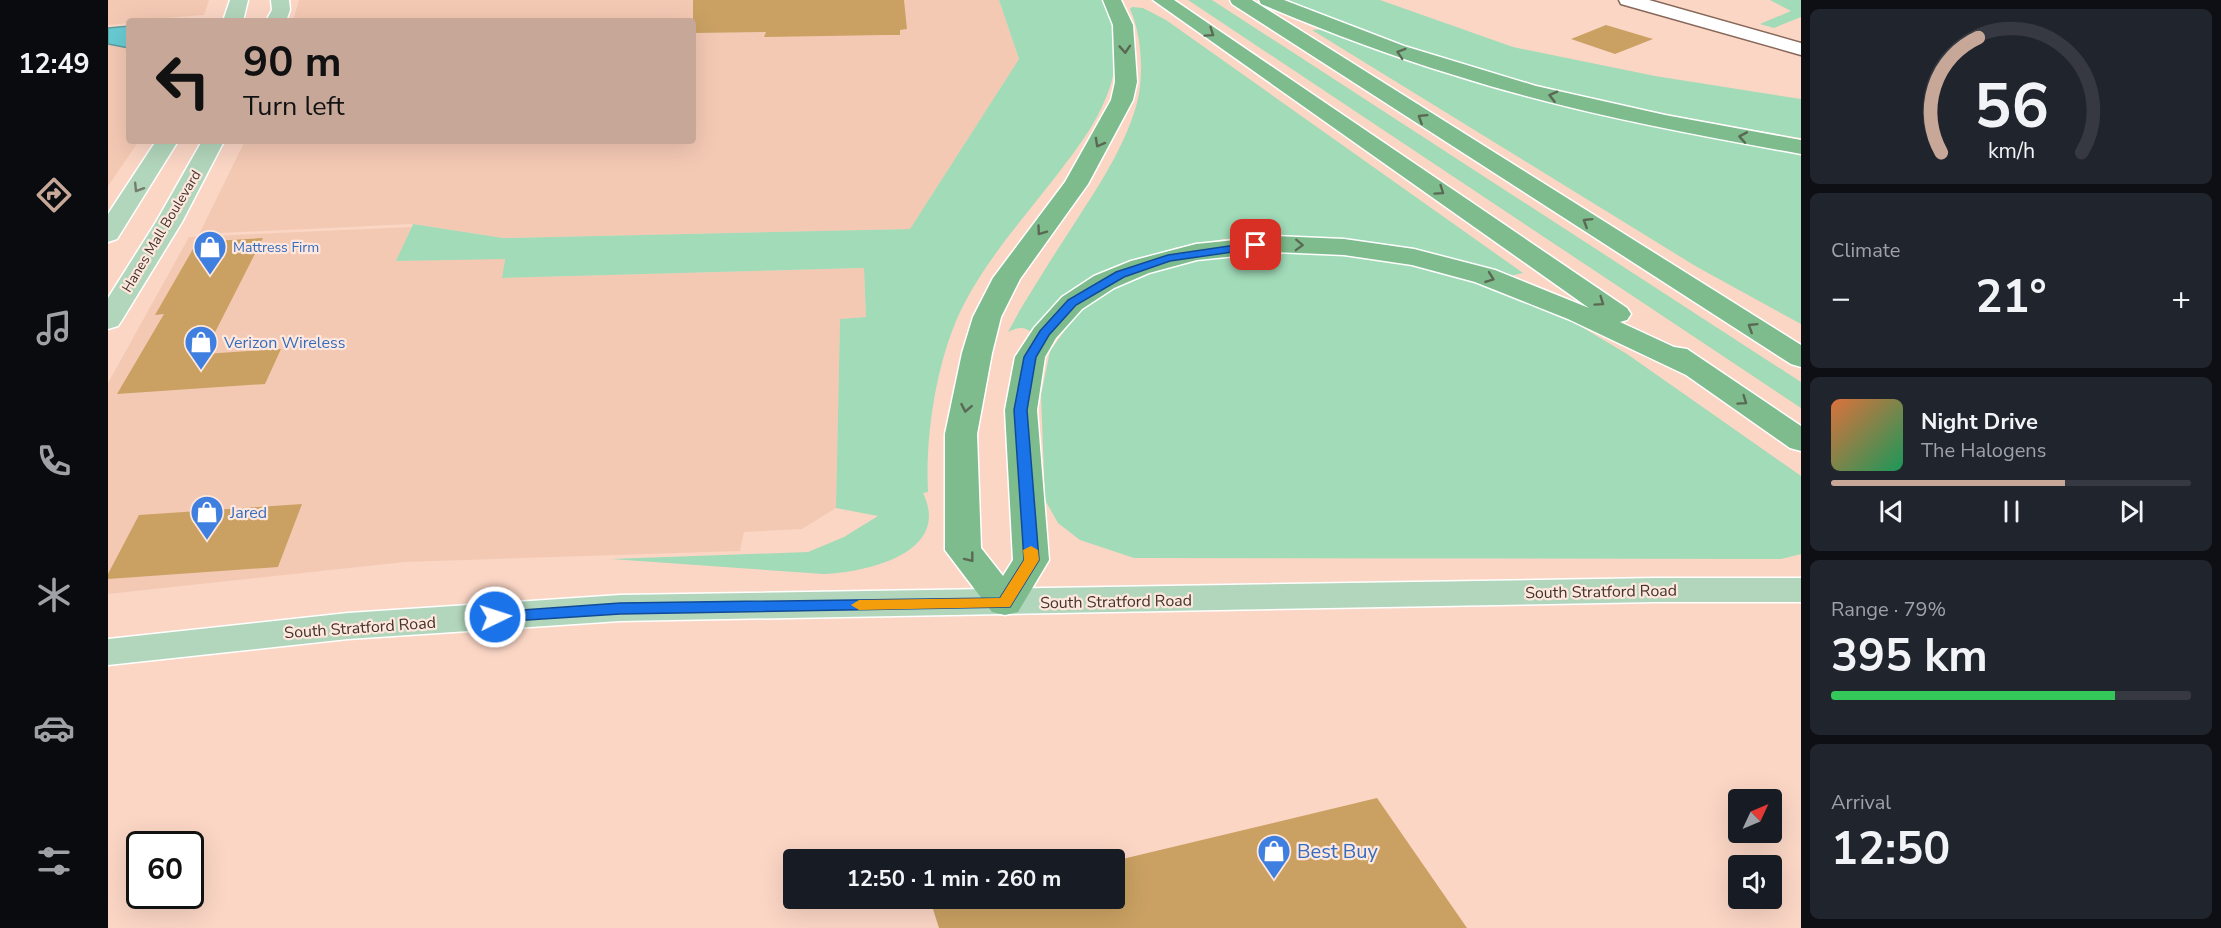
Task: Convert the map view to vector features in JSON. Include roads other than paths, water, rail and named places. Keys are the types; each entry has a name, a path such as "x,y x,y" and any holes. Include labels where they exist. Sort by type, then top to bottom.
{"highway":[{"path":"1112,0 1123,25 1126,82 1122,100 1076,184 1007,278 987,317 977,353 961,434 963,550 1005,603 1031,560 1021,410 1030,357 1044,334 1072,303 1104,282 1140,267 1196,252 1275,244 1344,247 1414,257 1496,280 1578,313 1695,368"},
{"path":"1162,0 1801,441"},
{"path":"1239,0 1801,358"},
{"path":"1268,0 1382,47 1475,76 1675,125 1801,147"}],"main road":[{"path":"234,18 239,0"},
{"path":"277,18 281,10 280,0"},
{"path":"108,234 165,144"},
{"name":"Hanes Mall Boulevard","path":"108,320 169,222 211,144"},
{"name":"South Stratford Road","path":"108,652 339,627 620,608 1644,590 1801,590"}],"street":[{"path":"1628,0 1801,49"}],"water":[{"path":"126,26 126,47 108,44 108,28"}],"place":[{"name":"Mattress Firm","path":"210,276"},
{"name":"Verizon Wireless","path":"201,371"},
{"name":"Jared","path":"207,541"},
{"name":"Best Buy","path":"1274,880"}]}
